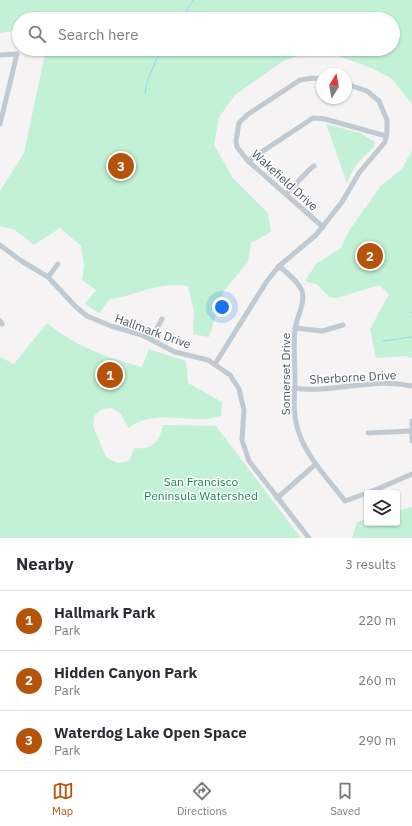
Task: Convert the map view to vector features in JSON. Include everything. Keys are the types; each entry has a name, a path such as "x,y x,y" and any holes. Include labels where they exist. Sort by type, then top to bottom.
{"street":[{"path":"0,55 12,54"},
{"path":"0,124 17,56"},
{"name":"Wakefield Drive","path":"316,78 300,80 241,120 237,129 236,141 237,147 248,161 323,227"},
{"path":"248,161 314,118 325,119 386,136 386,120 379,102 367,91 352,86"},
{"name":"Wakefield Drive","path":"215,364 254,299 279,266 316,235 323,227 350,191 359,173 382,147 386,136"},
{"path":"286,194 314,166"},
{"name":"Hallmark Drive","path":"0,245 20,260 48,276 71,302 87,316 100,322 151,339 175,352 203,358 215,364 230,375 239,389 244,410 242,440 249,461 309,538"},
{"path":"48,276 58,264"},
{"name":"Somerset Drive","path":"279,266 299,285 302,292 302,305 295,328 293,350 293,401 298,430 302,442 316,464 346,501 364,494"},
{"path":"151,339 162,319"},
{"path":"295,328 322,331 343,325"},
{"name":"Sherborne Drive","path":"294,388 314,390 369,384 412,386"},
{"path":"412,421 412,441"},
{"path":"368,433 411,431"},
{"path":"277,498 316,464"},
{"name":"Somerset Drive","path":"374,490 412,474"}],"green space":[{"path":"0,0 412,0 412,104 391,78 369,67 338,56 400,56 400,12 12,12 12,31 0,33"},
{"path":"45,56 298,56 283,61 235,95 219,117 214,145 233,178 268,213 271,232 251,243 248,262 223,292 209,337 193,334 194,312 188,286 167,285 110,299 99,313 85,304 96,290 82,280 84,265 81,246 60,228 34,245 15,230 0,226 0,191 24,153"},
{"path":"326,124 360,133 375,142 374,147 355,167 347,183"},
{"path":"412,150 412,358 405,356 376,358 370,329 389,294 379,285 337,298 329,297 318,285 305,281 316,264 341,248 349,231 362,212 381,186 402,169"},
{"name":"San Francisco Peninsula Watershed","path":"47,323 80,345 104,355 142,367 149,349 186,361 188,383 222,402 221,416 202,419 155,418 137,423 129,428 120,413 112,408 102,409 94,416 93,426 106,457 117,463 126,462 130,459 134,448 146,448 157,441 163,425 216,426 301,538 0,538 0,357 14,364"},
{"path":"412,507 412,538 352,538 357,522 364,520 364,526 400,526 400,510"}],"waterway":[{"path":"186,12 193,0"},
{"path":"145,93 147,82 158,56"},
{"path":"383,341 412,337"}],"place":[{"name":"Waterdog Lake Open Space","path":"121,166"},
{"name":"Hidden Canyon Park","path":"370,256"},
{"name":"Hallmark Park","path":"110,375"}]}
